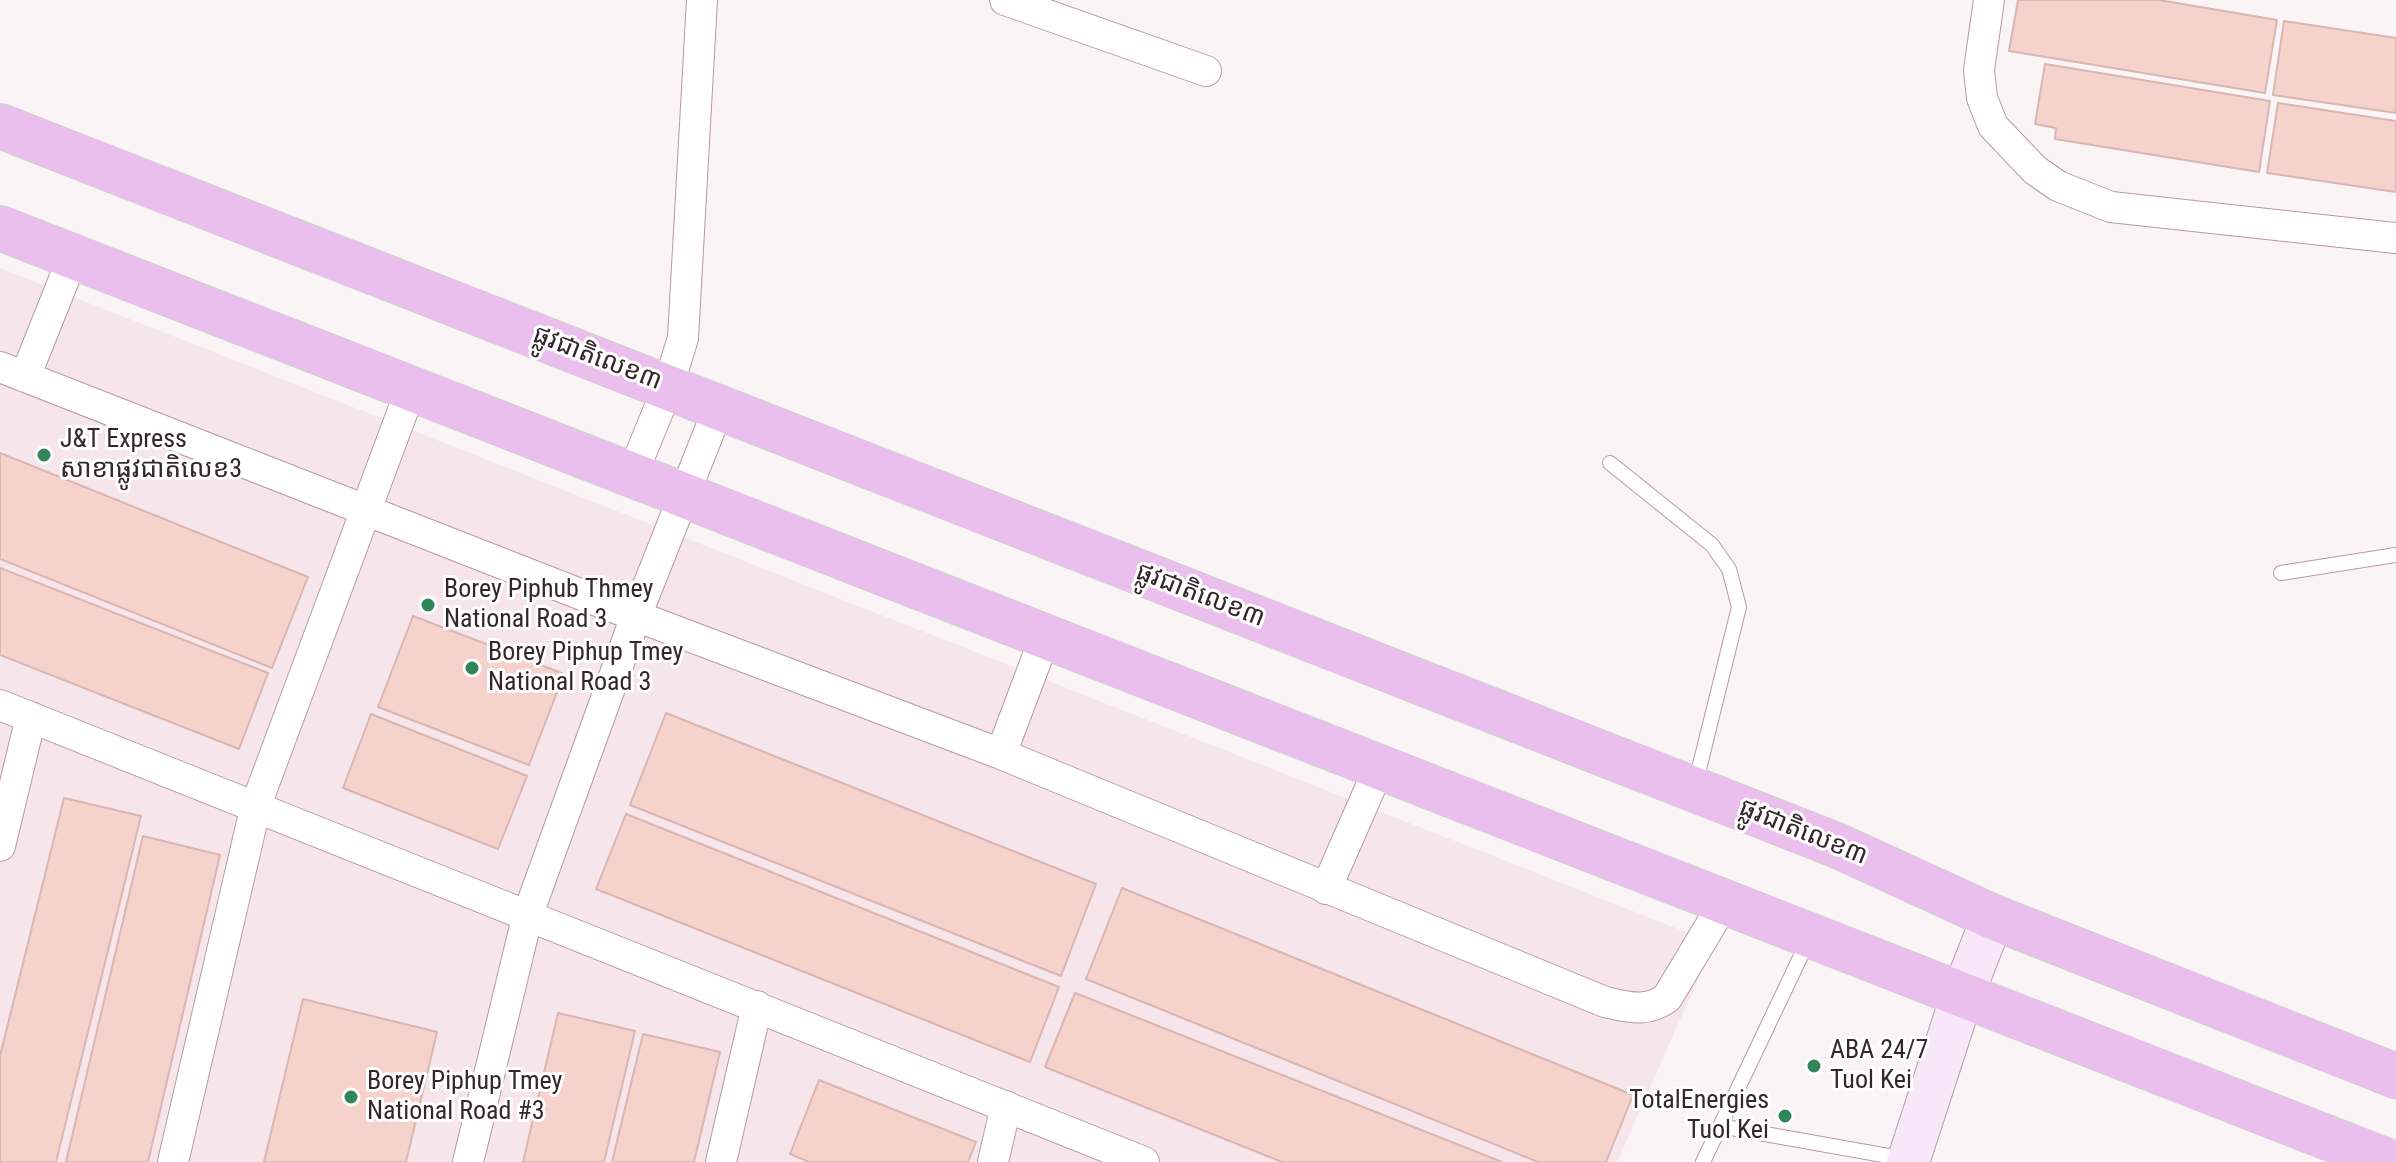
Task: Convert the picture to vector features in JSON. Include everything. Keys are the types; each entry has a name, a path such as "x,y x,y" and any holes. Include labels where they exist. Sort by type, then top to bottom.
{"highway":[{"name":"ផ្លូវជាតិលេខ៣","path":"0,126 1836,845 1993,917 2396,1076"},
{"path":"0,228 2390,1162"}],"main road":[{"path":"1908,1161 1962,996 1993,917"}],"street":[{"path":"632,475 668,387 683,338 702,0"},
{"path":"1005,0 1206,71"},
{"path":"1989,0 1979,70 1982,98 1993,126 2035,170 2058,186 2111,207 2396,238"},
{"path":"73,257 13,372 636,616 1001,754 1605,1002 1640,1009 1654,1007 1667,998 1724,903"},
{"path":"173,1162 256,805 411,389"},
{"path":"468,1162 528,914 636,616 719,407"},
{"path":"1001,754 1045,637"},
{"path":"0,705 1144,1162"},
{"path":"0,846 31,717"},
{"path":"1326,889 1379,768"},
{"path":"721,1162 757,1006"},
{"path":"993,1162 1006,1106"}],"lane":[{"path":"1610,463 1712,545 1729,569 1739,607 1694,789"},
{"path":"2281,573 2396,555"},
{"path":"1703,1162 1810,937"},
{"path":"1720,1126 1908,1161"}],"shaded area":[{"name":"Borey Piphub Thmey National Road 3","path":"0,268 1714,943 1617,1162 0,1162"}],"building":[{"path":"2018,0 2159,0 2277,20 2265,93 2009,51"},
{"path":"2284,21 2396,38 2396,113 2273,95"},
{"path":"2045,64 2270,101 2259,172 2055,139 2056,128 2035,124"},
{"path":"2278,103 2396,121 2396,192 2267,173"},
{"path":"0,453 308,577 272,668 0,559"},
{"path":"0,568 268,673 239,749 0,655"},
{"path":"413,616 564,674 529,765 378,707"},
{"path":"666,713 1096,884 1061,976 630,805"},
{"path":"371,714 527,776 498,849 343,788"},
{"path":"64,798 141,816 56,1162 0,1162 0,1056"},
{"path":"626,814 1059,987 1030,1062 596,889"},
{"path":"143,836 220,855 148,1162 66,1162"},
{"path":"1122,888 1633,1095 1606,1162 1538,1162 1086,979"},
{"path":"1075,993 1502,1162 1282,1162 1045,1067"},
{"name":"Borey Piphup Tmey National Road #3","path":"303,999 437,1032 406,1162 264,1162"},
{"path":"558,1013 635,1031 604,1162 523,1162"},
{"path":"643,1034 720,1052 694,1162 612,1162"},
{"path":"819,1080 976,1142 968,1162 809,1162 790,1154"}],"place":[{"name":"J&T Express សាខាផ្លូវជាតិលេខ3","path":"44,455"},
{"name":"Borey Piphub Thmey National Road 3","path":"428,605"},
{"name":"Borey Piphup Tmey National Road 3","path":"472,668"},
{"name":"ABA 24/7 Tuol Kei","path":"1814,1066"},
{"name":"Borey Piphup Tmey National Road #3","path":"351,1097"},
{"name":"TotalEnergies Tuol Kei","path":"1785,1116"}]}
